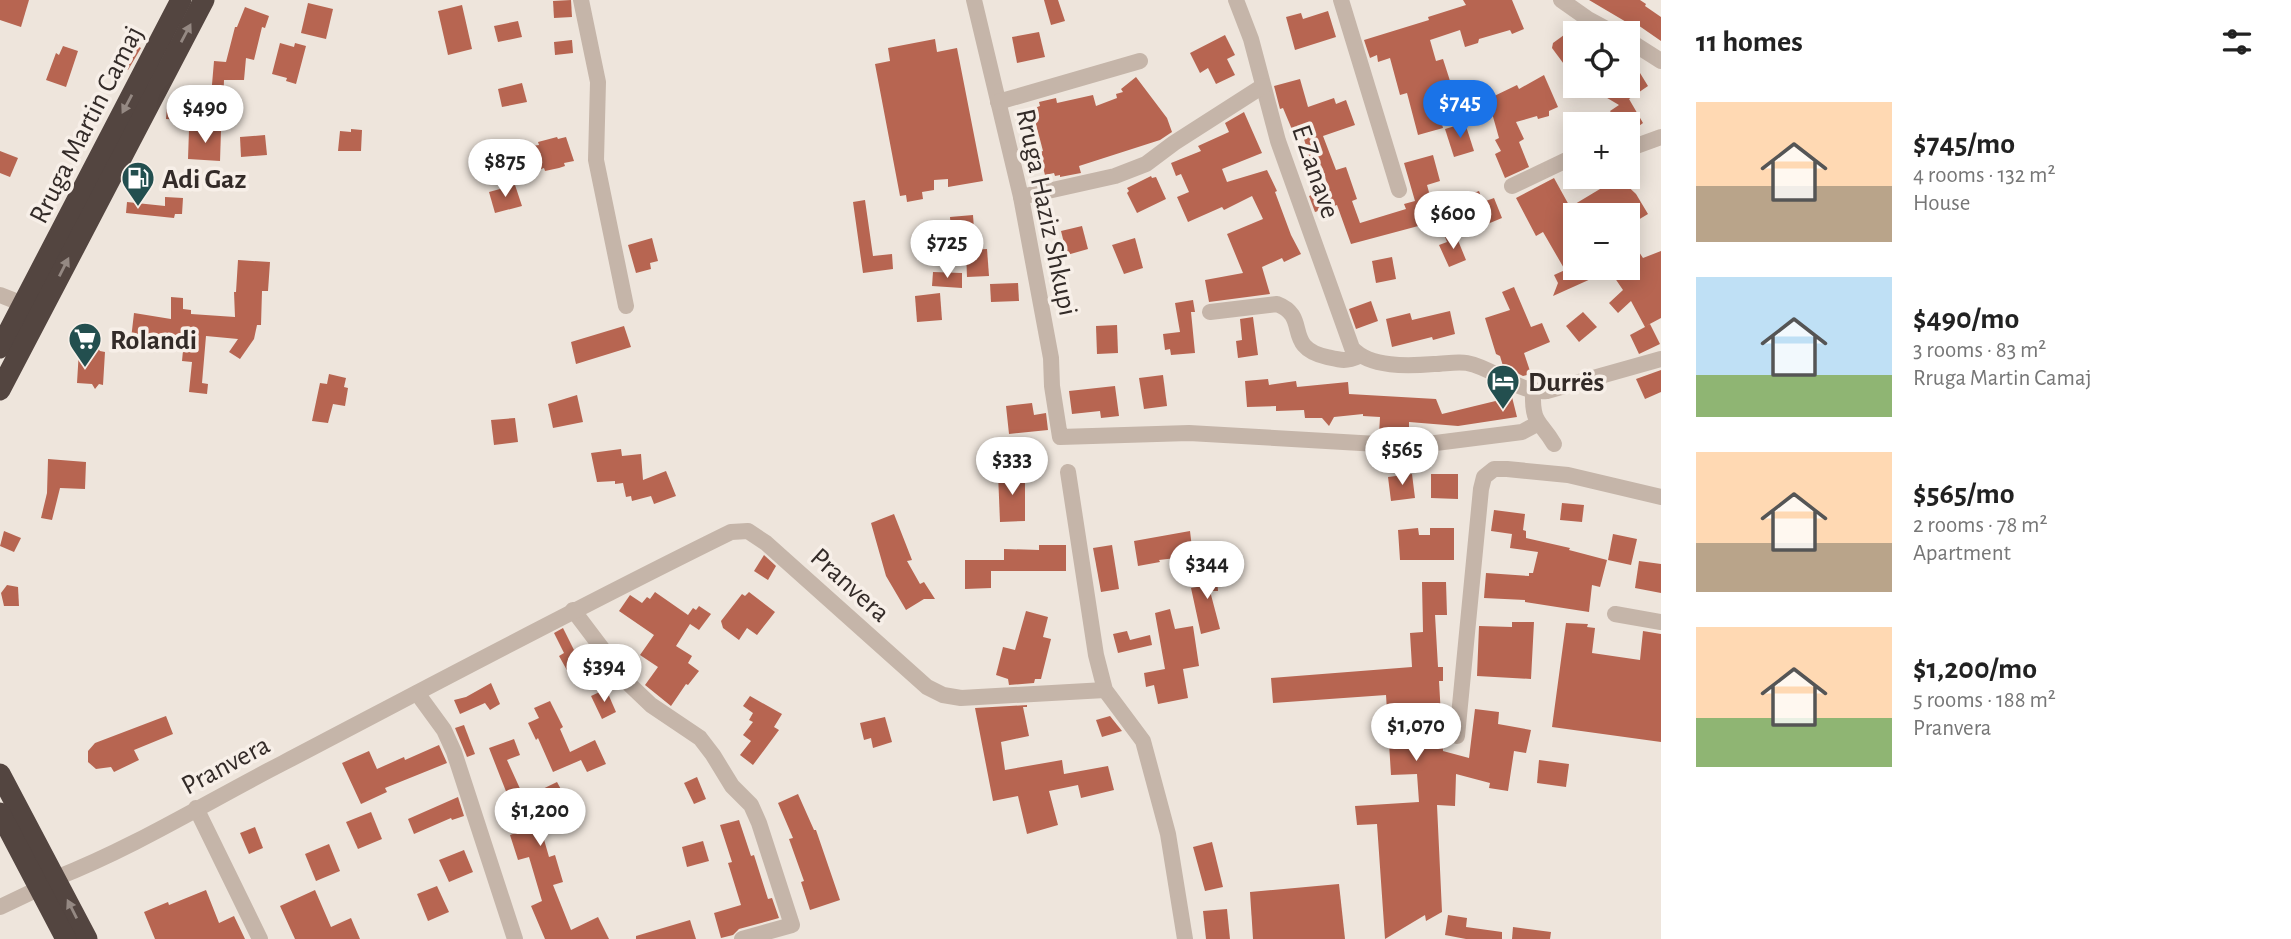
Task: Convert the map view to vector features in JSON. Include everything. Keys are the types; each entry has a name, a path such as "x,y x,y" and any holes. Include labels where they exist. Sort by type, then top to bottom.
{"highway":[{"name":"Rruga Martin Camaj","path":"0,348 181,0"},
{"name":"Rruga Martin Camaj","path":"0,390 204,0"},
{"path":"0,774 48,883 66,939"},
{"path":"0,813 88,939"}],"street":[{"path":"581,0 598,82 596,160 626,306"},
{"name":"Rruga Haziz Shkupi","path":"974,0 1021,197 1051,358 1052,386 1060,437 1189,433 1412,446 1521,432 1537,424"},
{"name":"E Zanave","path":"1236,0 1251,39 1278,141 1352,348 1359,356"},
{"path":"1341,0 1399,190"},
{"path":"1561,0 1592,21"},
{"path":"1640,48 1661,61"},
{"path":"998,102 1140,61"},
{"path":"1021,197 1103,179 1146,164 1263,86"},
{"path":"1640,145 1661,137"},
{"path":"1512,186 1563,162"},
{"path":"0,295 23,304"},
{"path":"1210,312 1277,304 1287,307 1293,313 1301,343 1311,354 1347,362 1359,356 1372,362 1385,363 1425,365 1464,362 1534,392 1547,391 1661,359"},
{"path":"1534,392 1532,411 1537,424 1554,444"},
{"path":"1457,736 1484,477 1494,469 1568,475 1661,497"},
{"path":"1068,472 1096,655 1105,690 1143,741 1168,834 1185,939"},
{"name":"Pranvera","path":"0,907 114,854 196,808 573,610 731,532 748,531 766,543 927,687 943,695 961,698 1105,690"},
{"path":"573,610 629,684 652,705 700,738 732,786 751,804 792,925 742,939"},
{"path":"1615,614 1661,622"},
{"path":"417,693 444,730 454,752 515,939"},
{"path":"196,808 260,939"}],"building":[{"path":"0,0 29,0 21,27 0,20"},
{"path":"571,0 572,17 554,18 553,1"},
{"path":"1044,0 1058,0 1065,21 1051,25"},
{"path":"1463,0 1512,0 1524,29 1512,34 1510,30 1479,39 1478,43 1465,47 1460,30 1430,40 1436,61 1443,59 1451,84 1461,80 1468,98 1438,109 1443,128 1418,135 1407,93 1400,95 1390,58 1378,62 1377,55 1370,58 1364,40 1429,20 1428,17 1466,5"},
{"path":"1589,0 1640,0 1661,17 1661,41 1640,26 1640,21 1625,21"},
{"path":"308,3 333,9 326,39 301,33"},
{"path":"462,5 472,49 448,55 438,11"},
{"path":"245,7 269,16 265,28 262,27 254,60 246,58 244,80 224,80 223,108 210,108 214,61 226,62 235,27"},
{"path":"1328,11 1336,37 1295,50 1286,17 1301,13 1303,19"},
{"path":"518,21 522,37 498,42 494,26"},
{"path":"1039,32 1045,57 1017,63 1012,37"},
{"path":"1225,35 1235,55 1227,59 1235,75 1216,84 1208,68 1200,73 1190,53"},
{"path":"1563,36 1563,63 1552,48 1553,43"},
{"path":"935,39 937,52 957,48 983,181 948,187 948,179 934,180 934,190 922,192 923,199 907,202 906,195 900,196 875,64 890,61 888,48"},
{"path":"572,40 573,53 555,55 554,42"},
{"path":"128,41 141,48 128,70 116,63"},
{"path":"280,43 294,47 295,43 306,46 296,84 272,74"},
{"path":"63,46 78,51 66,87 46,80 56,53 59,55"},
{"path":"1640,73 1648,86 1640,91"},
{"path":"1544,75 1558,107 1549,111 1549,116 1538,119 1537,116 1516,122 1524,139 1519,142 1529,167 1505,178 1495,154 1501,151 1495,140 1499,138 1488,99 1517,85 1519,89"},
{"path":"1136,77 1167,118 1172,132 1160,140 1079,166 1081,173 1060,177 1054,173 1045,175 1039,152 1043,151 1032,109 1040,106 1039,102 1056,98 1057,103 1093,95 1096,106 1117,98 1116,94 1123,92 1121,89"},
{"path":"1300,79 1308,107 1334,98 1336,104 1346,100 1355,125 1323,136 1336,170 1346,167 1357,199 1352,201 1360,223 1406,209 1404,204 1415,201 1404,163 1433,155 1440,181 1427,185 1437,221 1351,244 1337,205 1315,212 1309,196 1329,189 1321,165 1313,168 1303,136 1296,139 1283,108 1280,109 1274,86"},
{"path":"522,83 527,102 502,107 498,89"},
{"path":"1607,98 1630,98 1637,112 1611,112 1619,105"},
{"path":"167,106 194,107 193,121 166,119"},
{"path":"1244,112 1262,153 1222,169 1227,182 1267,170 1277,191 1275,192 1291,235 1301,254 1284,262 1282,258 1262,267 1270,294 1209,302 1205,280 1243,273 1227,234 1263,219 1252,196 1224,210 1222,207 1188,222 1177,197 1189,192 1181,174 1176,176 1171,163 1201,151 1198,146 1229,132 1225,123"},
{"path":"1465,123 1474,151 1454,157 1445,129"},
{"path":"351,129 362,130 361,151 338,151 340,131 351,132"},
{"path":"189,130 221,131 220,161 188,159"},
{"path":"265,135 267,155 241,157 240,137"},
{"path":"557,137 566,137 574,161 564,163 565,166 559,168 535,171 532,146"},
{"path":"0,151 18,158 10,177 0,173"},
{"path":"1151,176 1156,177 1166,199 1137,213 1127,188"},
{"path":"1554,178 1568,203 1563,203 1563,267 1543,232 1536,236 1516,198"},
{"path":"515,185 522,206 495,213 489,192"},
{"path":"1600,189 1631,189 1648,214 1640,219 1640,203 1577,203"},
{"path":"1479,191 1483,202 1494,198 1502,218 1473,230 1461,198"},
{"path":"165,197 183,198 182,214 175,214 174,218 126,213 127,202 165,206"},
{"path":"865,200 873,256 892,254 893,269 863,273 853,202"},
{"path":"973,215 975,243 952,244 950,217"},
{"path":"1082,226 1088,249 1067,255 1061,231"},
{"path":"1455,233 1466,260 1449,267 1439,245 1447,242 1445,237"},
{"path":"652,238 658,261 650,263 651,269 636,273 628,245"},
{"path":"1135,238 1143,268 1124,274 1112,245"},
{"path":"987,249 989,276 967,277 966,250"},
{"path":"1661,251 1661,318 1646,326 1650,324 1660,344 1639,354 1630,335 1645,327 1631,301 1618,313 1609,303 1623,290 1616,280 1640,280 1640,254 1643,258"},
{"path":"1392,257 1396,279 1376,283 1372,261"},
{"path":"238,260 270,262 268,291 262,291 261,325 257,325 254,339 240,359 229,352 238,339 206,336 202,383 208,384 207,394 189,392 192,362 182,361 184,340 158,337 157,343 131,339 134,313 171,319 171,297 183,298 183,309 191,310 191,314 235,317 234,292"},
{"path":"1563,271 1563,280 1589,280 1553,296 1558,283 1554,275"},
{"path":"933,272 962,273 962,288 932,286"},
{"path":"1018,283 1019,301 991,302 990,284"},
{"path":"1514,287 1531,327 1542,323 1550,342 1524,353 1531,374 1523,376 1503,366 1500,356 1496,354 1485,318 1510,310 1502,292"},
{"path":"940,293 942,320 917,322 915,296"},
{"path":"1193,300 1195,312 1191,312 1195,353 1171,355 1170,349 1165,350 1163,334 1180,332 1175,303"},
{"path":"1371,301 1378,321 1356,329 1349,309"},
{"path":"1450,311 1455,334 1392,347 1386,319 1410,313 1412,320"},
{"path":"1583,312 1597,327 1579,342 1566,326"},
{"path":"1253,317 1258,355 1238,358 1236,341 1242,340 1240,319"},
{"path":"1117,325 1118,353 1097,354 1096,326"},
{"path":"624,326 631,347 576,364 571,342"},
{"path":"96,346 105,352 103,385 99,384 95,389 92,384 77,383 79,350 92,351"},
{"path":"1661,370 1661,392 1645,399 1636,379"},
{"path":"329,374 346,378 344,387 348,388 345,406 333,404 328,423 312,421 320,383 327,384"},
{"path":"1163,375 1167,406 1144,409 1139,378"},
{"path":"1268,379 1269,385 1296,381 1297,387 1348,382 1349,394 1436,399 1442,414 1512,397 1517,417 1458,426 1409,422 1409,435 1379,434 1380,417 1363,414 1334,417 1329,426 1322,418 1305,418 1304,410 1276,411 1276,406 1247,407 1245,381"},
{"path":"1115,386 1119,416 1101,418 1100,411 1072,414 1069,391"},
{"path":"577,395 583,422 553,428 548,404"},
{"path":"1032,403 1034,415 1046,413 1048,430 1009,434 1006,406"},
{"path":"515,418 518,442 494,445 491,420"},
{"path":"621,449 622,456 641,454 643,480 666,471 676,496 654,504 651,496 632,501 631,496 626,497 623,483 597,482 591,453"},
{"path":"48,459 86,462 85,489 60,488 52,520 41,518 47,493"},
{"path":"998,473 1025,473 1025,521 1000,522"},
{"path":"1412,474 1415,498 1391,501 1388,477"},
{"path":"1431,474 1458,474 1458,499 1431,498"},
{"path":"1562,503 1584,505 1582,522 1560,520"},
{"path":"1494,510 1525,514 1523,530 1526,531 1526,538 1607,560 1600,587 1592,585 1589,612 1525,600 1484,598 1486,573 1529,576 1529,573 1533,573 1538,552 1510,548 1512,534 1491,531"},
{"path":"894,514 912,560 907,561 920,584 924,582 935,599 924,599 906,610 886,576 871,523"},
{"path":"1418,528 1419,535 1430,535 1430,528 1454,528 1454,560 1400,560 1398,530"},
{"path":"4,531 21,538 14,552 0,546"},
{"path":"1190,531 1193,556 1159,560 1160,562 1138,566 1134,541"},
{"path":"1613,534 1637,539 1631,565 1608,560"},
{"path":"1039,545 1066,545 1066,571 991,571 991,588 965,589 965,560 1004,560 1004,549 1039,550"},
{"path":"1112,545 1119,589 1101,592 1093,548"},
{"path":"764,555 776,566 768,580 754,571"},
{"path":"1639,561 1661,564 1661,593 1635,588"},
{"path":"1216,566 1218,591 1210,591 1220,629 1201,634 1191,588 1203,586 1202,567"},
{"path":"1422,582 1446,582 1447,615 1435,615 1438,667 1443,667 1443,681 1439,681 1443,751 1469,758 1475,709 1499,712 1498,724 1531,730 1526,753 1514,751 1508,791 1489,788 1490,783 1456,774 1455,806 1437,805 1442,912 1426,921 1425,915 1385,939 1377,824 1357,825 1355,806 1419,802 1417,774 1391,775 1386,695 1273,703 1271,678 1412,667 1410,633 1423,632"},
{"path":"7,585 18,587 19,606 4,606 1,593"},
{"path":"655,592 688,615 693,608 696,610 699,606 711,614 699,630 690,624 676,646 692,656 688,663 699,671 671,706 645,685 658,667 640,655 654,635 619,611 630,595 642,603 647,597 650,599"},
{"path":"749,592 775,612 757,635 747,628 739,640 723,628 721,621 742,594 745,596"},
{"path":"1170,609 1175,629 1193,626 1199,666 1183,669 1188,698 1158,704 1154,685 1146,687 1144,673 1165,669 1155,613"},
{"path":"1026,611 1048,617 1043,637 1051,639 1041,679 1035,679 1034,683 1009,685 1008,679 996,675 1003,647 1015,650"},
{"path":"1512,622 1534,622 1531,679 1477,676 1479,626 1512,627"},
{"path":"1566,623 1588,624 1587,627 1595,628 1592,653 1640,660 1643,631 1661,634 1661,742 1552,727"},
{"path":"563,628 575,652 584,646 596,668 573,681 559,656 564,653 554,633"},
{"path":"1127,631 1130,640 1150,635 1152,645 1118,653 1113,634"},
{"path":"491,683 500,704 490,710 485,703 460,714 454,700 466,697"},
{"path":"606,689 616,712 602,719 591,696"},
{"path":"750,696 782,714 774,727 779,730 753,765 740,755 751,741 743,735 753,722 749,720 753,713 743,706"},
{"path":"550,701 563,727 560,729 570,752 595,740 606,764 587,772 581,760 553,772 528,723 539,718 534,708"},
{"path":"1027,705 1023,707 1029,736 1001,742 1005,770 1062,760 1064,774 1108,766 1114,790 1081,798 1078,785 1049,791 1058,825 1027,834 1018,796 993,801 975,708"},
{"path":"166,716 173,734 134,750 139,760 114,772 111,767 96,769 88,762 88,751 95,743"},
{"path":"1110,716 1122,731 1102,737 1096,720"},
{"path":"885,717 892,742 873,748 871,738 864,740 860,723"},
{"path":"464,725 475,754 467,757 455,728"},
{"path":"514,739 520,755 507,760 522,793 524,792 526,797 557,782 570,806 539,822 549,857 555,855 563,882 553,885 571,930 598,917 609,939 545,939 531,906 542,901 529,857 518,860 510,835 518,832 505,801 509,799 489,748"},
{"path":"439,745 447,763 385,788 387,792 361,804 342,763 369,751 377,769"},
{"path":"1539,760 1569,764 1566,787 1537,783"},
{"path":"697,777 706,799 694,804 684,783"},
{"path":"798,794 816,830 840,900 810,910 801,882 804,881 789,839 793,838 778,803"},
{"path":"458,797 464,816 452,820 451,818 414,834 408,819"},
{"path":"371,812 382,839 358,849 346,822"},
{"path":"739,820 768,899 772,898 779,918 739,929 733,935 721,938 714,913 741,905 728,863 732,862 720,825"},
{"path":"255,827 263,848 249,854 240,833"},
{"path":"703,841 709,861 687,867 682,847"},
{"path":"1212,842 1223,887 1205,891 1193,847"},
{"path":"329,844 340,871 316,881 305,854"},
{"path":"464,850 473,872 449,882 439,860"},
{"path":"1339,884 1345,939 1253,939 1250,892"},
{"path":"437,886 449,912 428,921 417,894"},
{"path":"206,890 219,923 234,916 245,939 155,939 144,912"},
{"path":"315,890 331,927 351,918 360,939 295,939 280,906"},
{"path":"1227,909 1230,939 1206,939 1203,911"},
{"path":"1448,915 1467,918 1466,927 1502,932 1502,939 1466,939 1445,935"},
{"path":"690,920 696,939 636,939 636,936"},
{"path":"1513,927 1551,932 1550,939 1512,939"}],"place":[{"name":"Adi Gaz","path":"138,208"},
{"name":"Rolandi","path":"85,369"},
{"name":"Durrës","path":"1503,411"}]}
